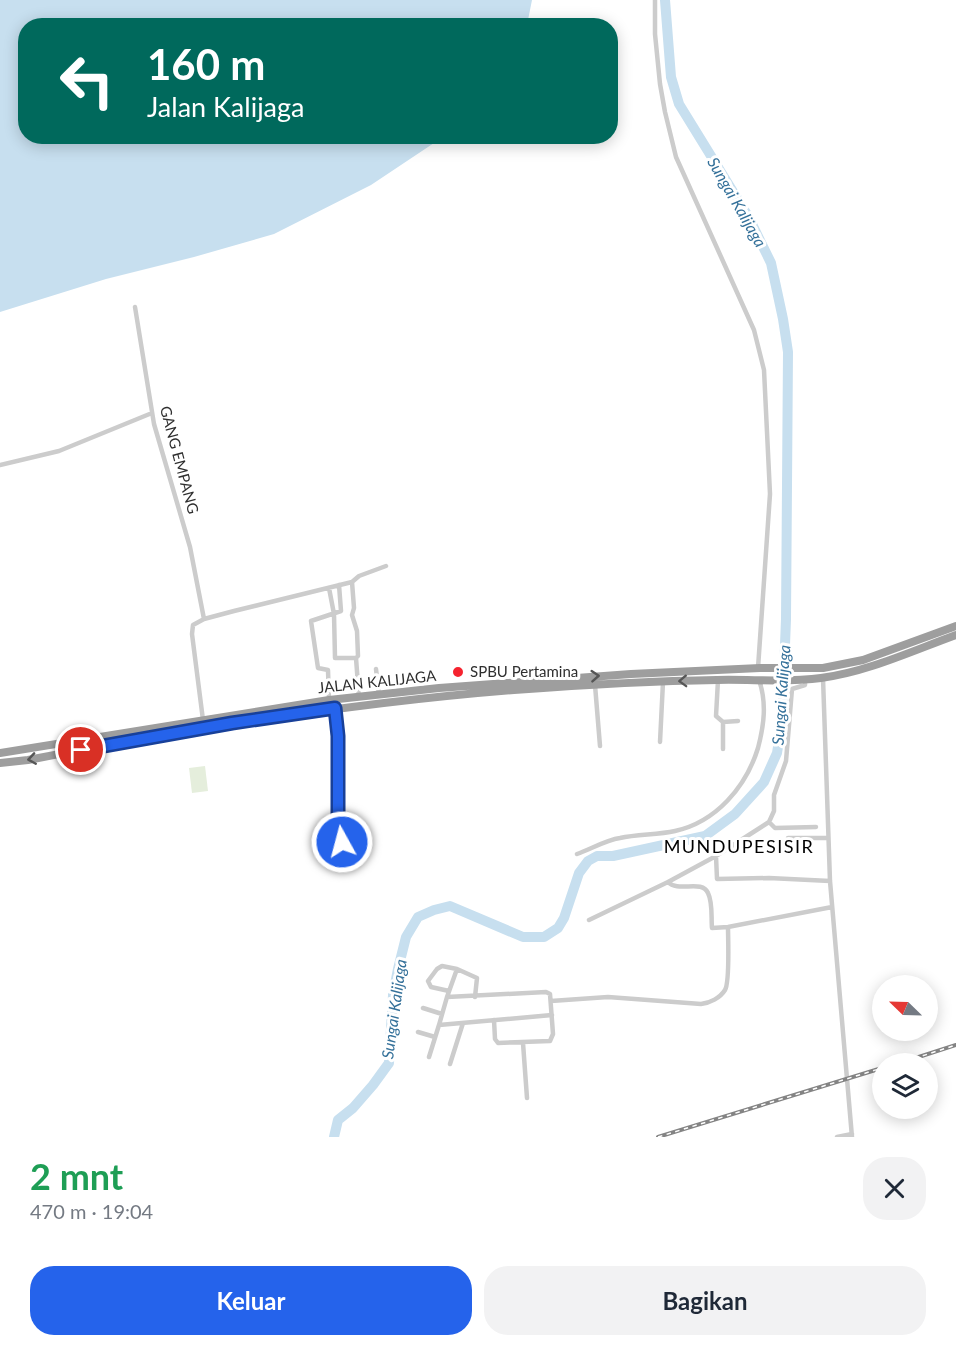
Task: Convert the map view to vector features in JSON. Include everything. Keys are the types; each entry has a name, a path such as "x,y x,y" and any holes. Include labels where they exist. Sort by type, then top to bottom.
{"highway":[{"name":"JALAN KALIJAGA","path":"0,753 329,700 561,679 759,668 823,668 863,660 956,626"},
{"name":"JALAN KALIJAGA","path":"0,763 28,760 232,723 335,708 464,694 663,682 795,681 823,678 866,667 956,635"}],"street":[{"path":"655,0 655,34 660,84 676,158 750,321 764,370 770,494 759,668"},
{"name":"GANG EMPANG","path":"135,307 152,412 190,547 204,620"},
{"path":"0,465 59,451 152,412"},
{"path":"203,720 192,634 193,626 204,620 351,582 359,576 386,566"},
{"path":"351,582 354,608 351,615 356,627 359,654 356,658 359,698"},
{"path":"329,700 328,671 318,668 311,621 342,610 339,585"},
{"path":"329,588 334,614 335,658 356,658"},
{"path":"376,669 380,695"},
{"path":"823,678 830,881 852,1135 837,1137"},
{"path":"718,680 716,716 723,722 738,721"},
{"path":"577,854 621,837 681,830 724,805 750,770 759,744 765,705 761,680"},
{"path":"589,920 716,856 769,822 774,811 774,795 786,761 792,689 804,686 806,680"},
{"path":"660,742 663,682"},
{"path":"596,685 600,746"},
{"path":"335,708 338,736 338,822 341,828 343,857"},
{"path":"723,722 723,749"},
{"path":"769,822 775,828 816,827"},
{"path":"788,838 828,838"},
{"path":"716,856 717,879 769,878 830,881"},
{"path":"668,882 674,886 705,888 710,896 712,928 832,907"},
{"path":"551,1000 608,997 708,1003 718,998 727,986 728,927"},
{"path":"449,991 431,987 428,981 440,967 457,969 477,978 475,997"},
{"path":"429,1057 457,969"},
{"path":"447,997 546,992 550,994 553,1036 551,1040 497,1043 494,1020"},
{"path":"423,1008 442,1014"},
{"path":"439,1025 552,1016"},
{"path":"450,1064 463,1023"},
{"path":"418,1032 435,1037"},
{"path":"523,1043 527,1098"}],"green space":[{"path":"205,766 208,791 192,793 189,768"}],"water":[{"path":"0,0 532,0 528,18 18,18 18,144 432,144 371,185 274,234 106,279 0,312"}],"waterway":[{"name":"Sungai Kalijaga","path":"334,1137 338,1120 353,1108 389,1063 393,995 398,969 406,937 418,917 450,906 523,937 544,937 558,928 564,918 579,873 588,861 597,856 613,856 705,836 735,814 764,782 777,753 782,722 786,619 788,352 771,263 748,216 679,104 671,77 665,0"}],"railway":[{"path":"931,1053 956,1045"},
{"path":"658,1137 872,1071"}],"place":[{"name":"SPBU Pertamina","path":"458,672"}],"district":[{"name":"MUNDUPESISIR","path":"739,847"}],"route":[{"path":"81,750 232,723 335,708 338,736 338,822 342,842"}]}
